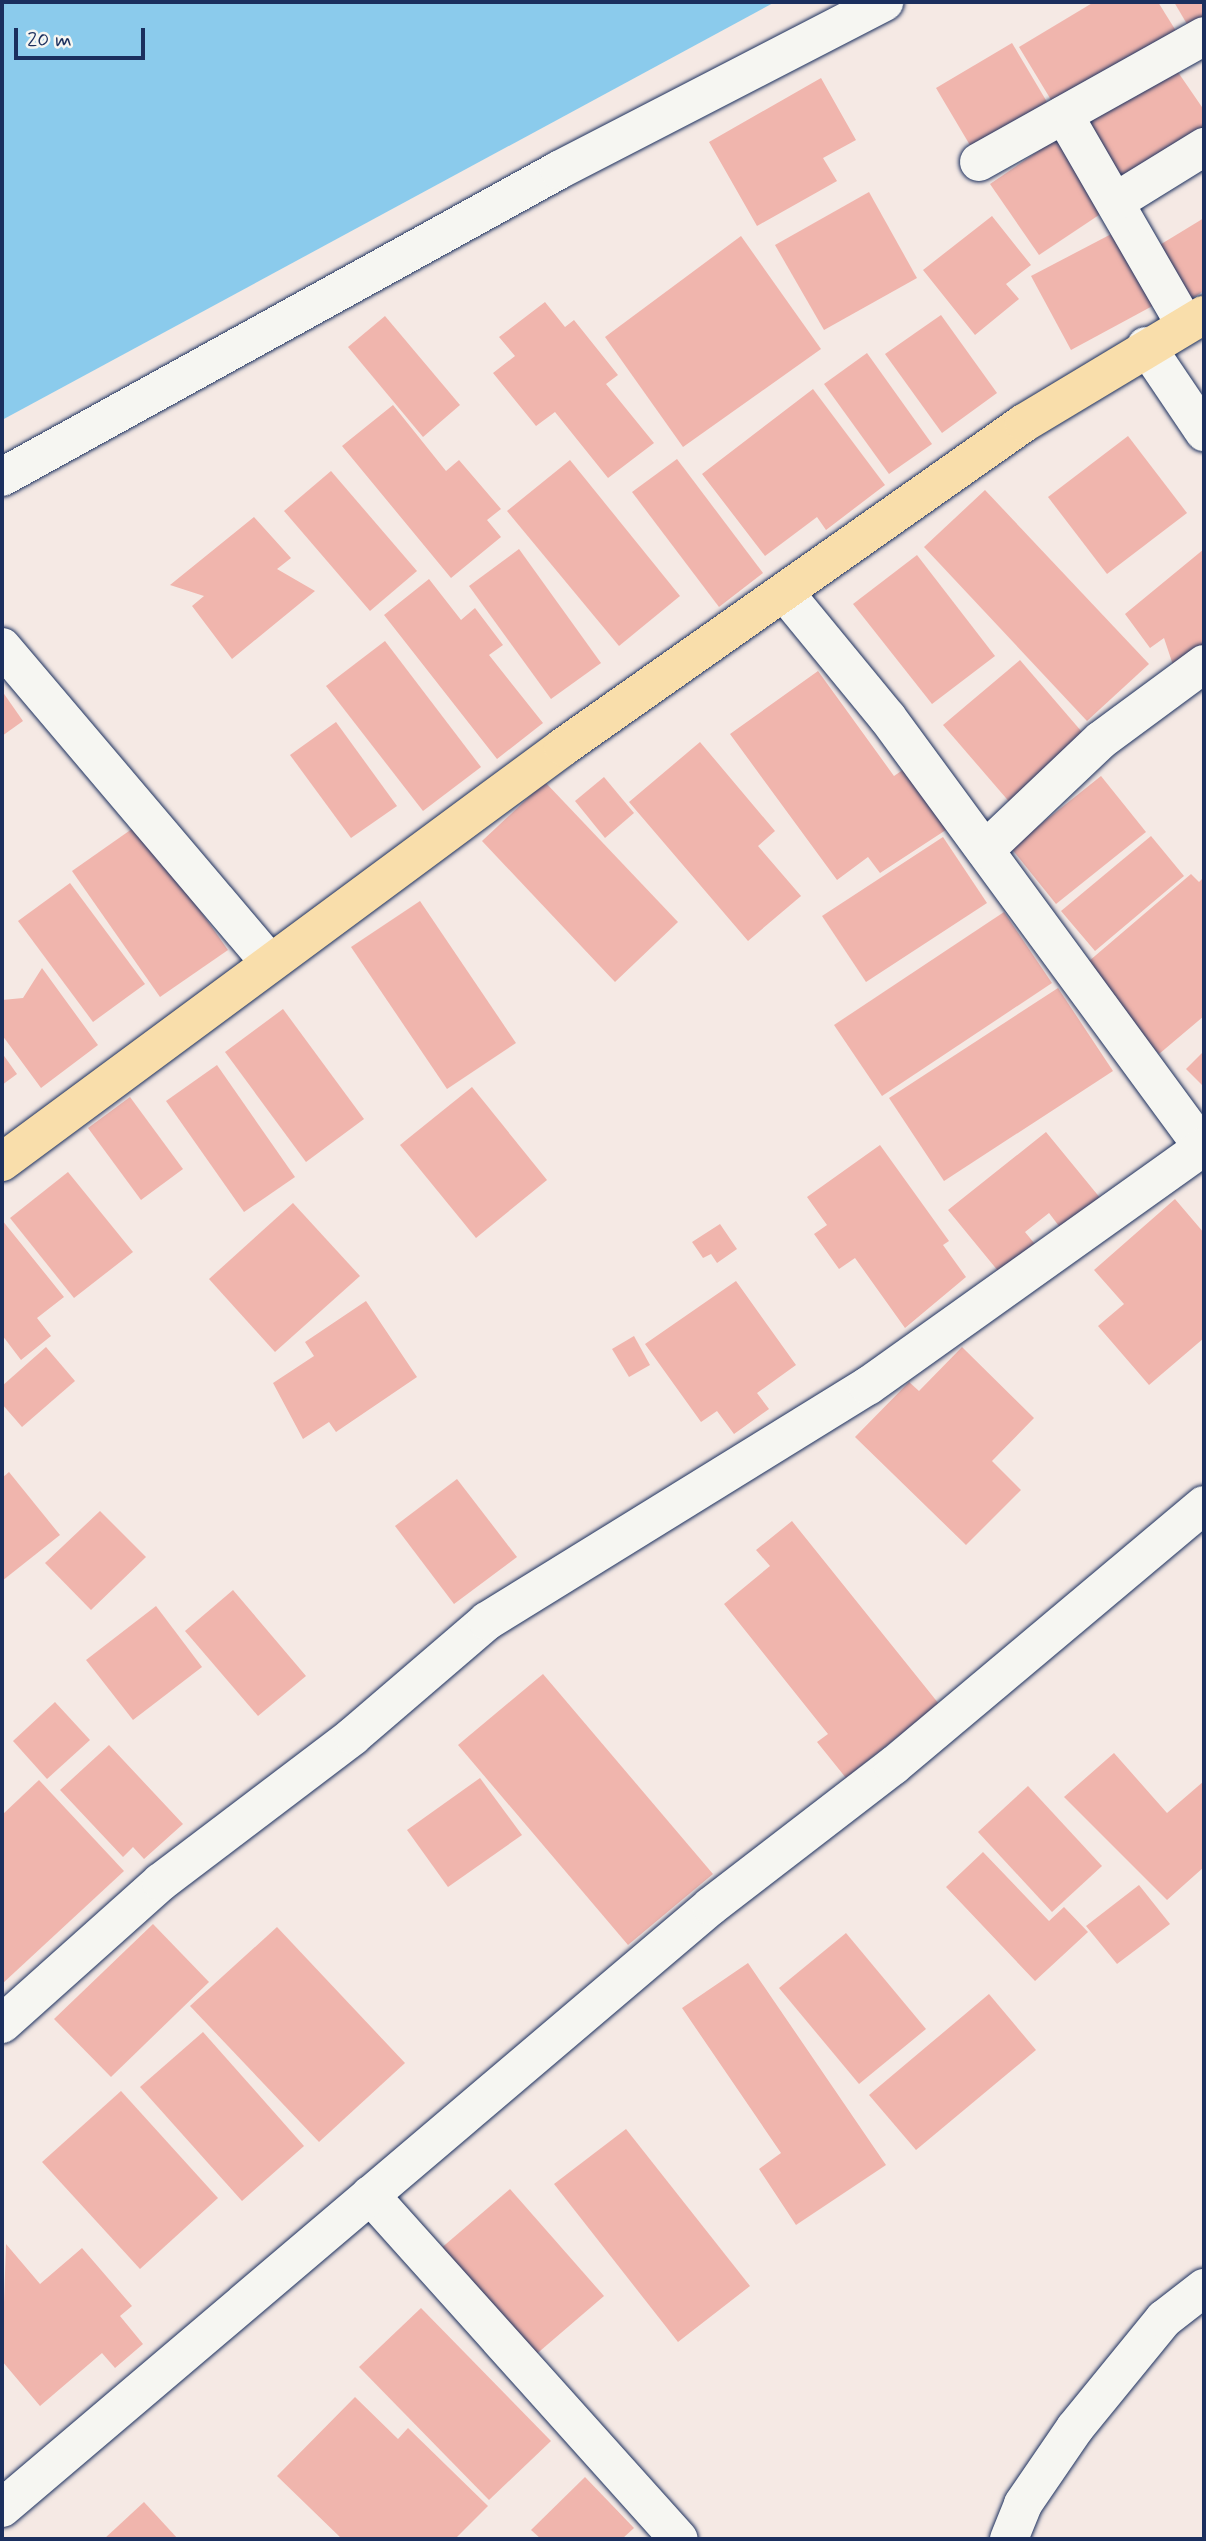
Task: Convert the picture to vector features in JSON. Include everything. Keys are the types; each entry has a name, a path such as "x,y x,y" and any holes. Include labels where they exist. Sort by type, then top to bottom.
{"highway":[{"path":"2,1160 269,962 1024,423 1146,346 1194,320"}],"street":[{"path":"2,477 559,170 884,2"},
{"path":"979,162 1204,36"},
{"path":"1064,115 1115,202 1194,320"},
{"path":"1115,202 1204,147"},
{"path":"1146,346 1204,432"},
{"path":"2,2024 161,1882 353,1736 487,1621 869,1386 1203,1148 985,850 785,593"},
{"path":"2,647 269,962"},
{"path":"985,850 1101,740 1204,664"},
{"path":"2,2508 711,1906 893,1766 1204,1505"},
{"path":"370,2195 679,2539"},
{"path":"1009,2539 1023,2504 1075,2428 1164,2319 1204,2288"}],"water":[{"path":"2,2 775,2 2,420"}],"building":[{"path":"1094,2 1158,2 1181,39 1059,113 1019,47"},
{"path":"1174,2 1204,2 1204,30 1194,36"},
{"path":"1012,43 1053,112 977,157 936,88"},
{"path":"1171,62 1204,110 1204,131 1125,186 1081,125"},
{"path":"821,78 856,140 823,158 837,181 757,226 709,142"},
{"path":"1056,139 1105,211 1039,255 990,184"},
{"path":"869,192 917,278 824,330 775,245"},
{"path":"992,216 1031,265 1006,284 1019,299 975,335 923,270"},
{"path":"1204,218 1204,291 1191,299 1158,246"},
{"path":"1119,230 1158,303 1071,350 1031,276"},
{"path":"741,236 821,349 683,447 605,337"},
{"path":"545,302 565,327 574,320 618,375 606,384 654,443 608,478 555,412 536,426 493,373 515,356 499,337"},
{"path":"941,315 997,393 942,433 885,354"},
{"path":"385,316 460,405 423,437 348,347"},
{"path":"867,353 932,444 889,474 824,384"},
{"path":"813,389 885,485 826,530 817,517 765,556 702,474"},
{"path":"393,405 446,471 459,460 501,509 487,520 501,537 451,578 342,446"},
{"path":"1128,436 1187,513 1107,574 1048,497"},
{"path":"677,459 763,573 719,607 632,492"},
{"path":"570,460 680,596 619,646 507,511"},
{"path":"331,471 417,571 370,611 284,511"},
{"path":"985,490 1149,664 1087,721 924,547"},
{"path":"254,517 291,558 277,569 315,591 232,659 192,606 204,596 170,585"},
{"path":"519,549 601,663 551,699 469,586"},
{"path":"1204,549 1204,654 1177,677 1164,638 1150,648 1125,614"},
{"path":"917,555 995,656 932,704 853,604"},
{"path":"429,579 461,620 475,608 503,645 489,655 543,723 497,759 384,615"},
{"path":"385,641 481,767 423,811 326,686"},
{"path":"1020,660 1088,739 1012,805 943,725"},
{"path":"818,671 894,776 910,765 952,826 880,873 868,857 837,880 730,734"},
{"path":"2,691 23,721 2,736"},
{"path":"336,722 397,806 351,838 290,755"},
{"path":"700,742 775,831 758,846 801,896 748,941 629,802"},
{"path":"1101,776 1146,832 1056,904 1011,848"},
{"path":"604,777 634,813 605,838 575,801"},
{"path":"545,782 678,922 615,982 482,841"},
{"path":"139,824 228,950 160,997 72,871"},
{"path":"1151,836 1184,876 1095,951 1061,911"},
{"path":"943,837 987,903 866,982 822,916"},
{"path":"1191,874 1199,882 1204,877 1204,1016 1159,1054 1082,967"},
{"path":"70,883 145,984 93,1022 18,921"},
{"path":"420,901 516,1043 447,1089 351,947"},
{"path":"1004,912 1052,983 882,1096 834,1025"},
{"path":"42,968 98,1045 41,1088 2,1035 2,1000 23,998"},
{"path":"1058,988 1113,1071 944,1181 889,1098"},
{"path":"283,1009 364,1119 306,1162 225,1052"},
{"path":"1204,1051 1204,1087 1186,1069"},
{"path":"2,1053 17,1074 2,1085"},
{"path":"217,1065 295,1177 244,1212 166,1101"},
{"path":"472,1087 547,1180 476,1238 400,1145"},
{"path":"130,1097 183,1169 141,1200 88,1128"},
{"path":"1046,1132 1101,1199 1062,1230 1049,1213 1025,1232 1039,1249 1003,1277 948,1210"},
{"path":"880,1145 949,1241 943,1245 966,1277 905,1328 855,1258 839,1269 814,1234 827,1225 807,1197"},
{"path":"68,1172 133,1252 74,1298 10,1218"},
{"path":"1175,1199 1204,1233 1204,1338 1149,1385 1098,1326 1124,1304 1094,1270"},
{"path":"293,1203 360,1276 275,1352 209,1279"},
{"path":"2,1220 64,1297 37,1318 51,1336 21,1360 2,1335"},
{"path":"720,1224 737,1249 717,1263 711,1254 703,1258 692,1242"},
{"path":"736,1281 796,1365 757,1393 769,1409 734,1434 717,1411 701,1422 645,1344"},
{"path":"366,1301 417,1377 336,1432 329,1422 303,1439 273,1383 314,1356 305,1342"},
{"path":"634,1336 650,1365 629,1377 612,1349"},
{"path":"46,1347 75,1381 22,1427 2,1404 2,1386"},
{"path":"962,1347 1034,1418 992,1461 1021,1490 966,1545 855,1437 909,1382 919,1391"},
{"path":"9,1472 60,1535 2,1581 2,1478"},
{"path":"457,1479 517,1557 454,1604 395,1526"},
{"path":"100,1511 146,1557 91,1610 45,1563"},
{"path":"792,1521 939,1704 846,1778 817,1742 828,1734 724,1604 770,1566 756,1550"},
{"path":"233,1590 306,1676 258,1716 185,1631"},
{"path":"156,1606 202,1667 133,1720 86,1660"},
{"path":"543,1674 713,1874 628,1945 458,1745"},
{"path":"55,1702 90,1740 47,1779 13,1741"},
{"path":"109,1745 183,1824 144,1859 133,1847 123,1857 60,1790"},
{"path":"1114,1753 1167,1813 1204,1781 1204,1867 1167,1900 1064,1797"},
{"path":"480,1778 522,1835 448,1887 407,1830"},
{"path":"39,1780 124,1871 2,1984 2,1815"},
{"path":"1028,1786 1102,1866 1052,1912 978,1832"},
{"path":"983,1852 1049,1921 1064,1907 1088,1932 1035,1981 946,1887"},
{"path":"1139,1885 1170,1924 1117,1964 1086,1926"},
{"path":"153,1924 209,1982 111,2077 54,2019"},
{"path":"277,1927 405,2063 319,2142 190,2006"},
{"path":"846,1933 926,2029 859,2084 779,1988"},
{"path":"748,1963 886,2165 796,2225 759,2169 781,2153 682,2008"},
{"path":"989,1994 1036,2050 916,2150 869,2095"},
{"path":"203,2032 304,2146 242,2201 140,2087"},
{"path":"121,2091 218,2198 140,2269 42,2162"},
{"path":"626,2129 750,2286 678,2342 554,2184"},
{"path":"510,2189 604,2296 533,2357 439,2250"},
{"path":"6,2244 40,2284 82,2248 132,2306 120,2316 143,2344 115,2368 102,2353 40,2406 2,2361"},
{"path":"421,2308 551,2441 489,2500 359,2367"},
{"path":"355,2397 398,2439 408,2428 488,2506 455,2539 342,2539 277,2476"},
{"path":"585,2477 634,2528 622,2539 541,2539 531,2530"},
{"path":"144,2502 178,2539 104,2539"}]}
